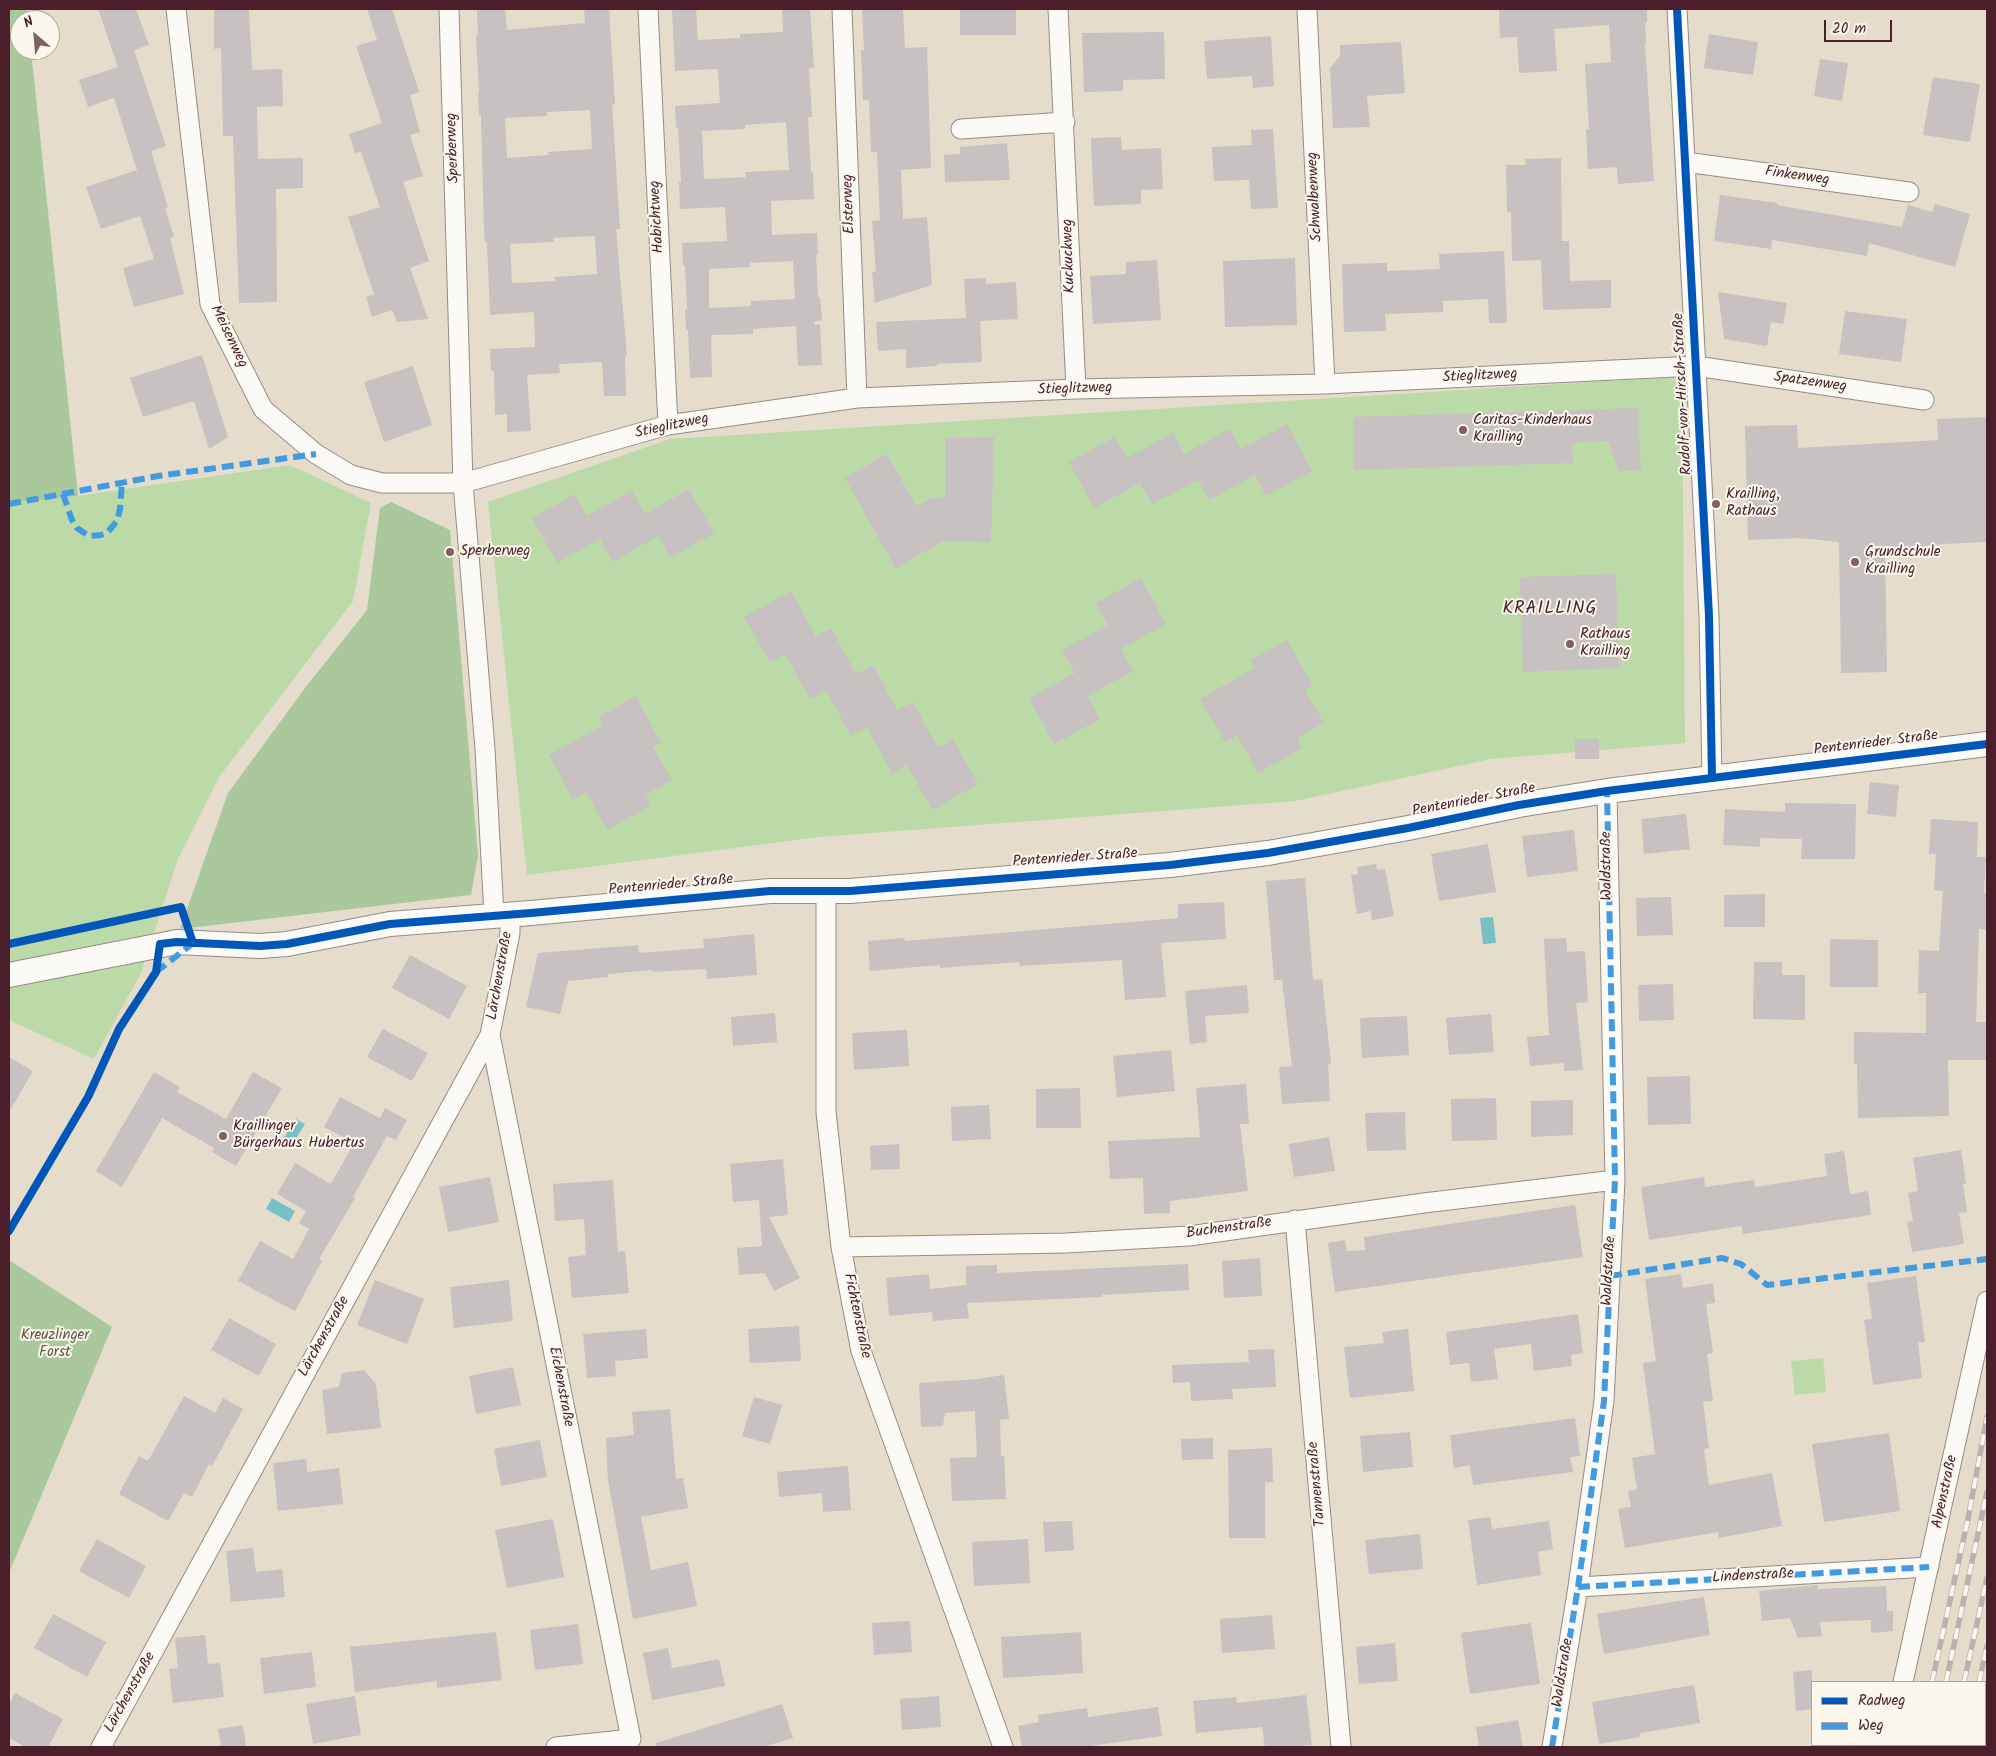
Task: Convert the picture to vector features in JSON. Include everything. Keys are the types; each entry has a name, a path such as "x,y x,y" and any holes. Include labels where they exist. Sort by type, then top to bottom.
{"street":[{"name":"Meisenweg","path":"176,9 210,304 264,409 316,454 351,475 382,484 463,483"},
{"name":"Sperberweg","path":"449,9 463,483 485,750 502,915"},
{"name":"Habichtweg","path":"648,9 668,425"},
{"name":"Elsterweg","path":"842,9 857,398"},
{"name":"Kuckuckweg","path":"1058,9 1065,122 1076,389"},
{"name":"Schwalbenweg","path":"1307,9 1325,384"},
{"name":"Rudolf-von-Hirsch-Straße","path":"1677,9 1709,616 1712,778"},
{"path":"961,129 1065,122"},
{"name":"Finkenweg","path":"1685,162 1909,192"},
{"name":"Stieglitzweg","path":"463,483 668,425 857,398 1076,389 1325,384 1696,366"},
{"name":"Spatzenweg","path":"1696,366 1924,400"},
{"name":"Pentenrieder Straße","path":"9,975 177,942 260,946 287,944 390,924 770,891 826,892 1170,865 1268,853 1408,828 1519,805 1607,791 1987,744"},
{"name":"Waldstraße","path":"1552,1747 1578,1587 1603,1411 1615,1180 1607,791"},
{"name":"Fichtenstraße","path":"826,892 826,1112 842,1247 861,1351 1003,1747"},
{"name":"Lärchenstraße","path":"101,1747 490,1035 510,932 502,915"},
{"name":"Eichenstraße","path":"490,1035 631,1739 556,1747"},
{"name":"Buchenstraße","path":"842,1247 1066,1243 1188,1236 1295,1220 1615,1180"},
{"name":"Tannenstraße","path":"1295,1220 1341,1747"},
{"name":"Alpenstraße","path":"1902,1681 1987,1301"},
{"name":"Lindenstraße","path":"1578,1587 1929,1567"}],"green space":[{"path":"9,9 27,9 10,10 10,60 32,60 78,496 9,503"},
{"path":"1673,377 1682,390 1685,743 1491,759 1295,801 819,837 527,875 488,502 670,439"},
{"path":"290,465 371,503 353,601 219,777 178,859 141,973 94,1059 9,1020 9,503 78,496"},
{"path":"391,502 450,530 478,856 471,895 180,929 228,793 305,688 367,610 380,508"},
{"name":"Kreuzlinger Forst","path":"9,1260 112,1327 9,1573"},
{"path":"1823,1358 1826,1392 1795,1395 1791,1361"}],"water":[{"path":"1493,917 1496,943 1483,944 1480,918"},
{"path":"296,1119 305,1124 292,1145 283,1139"},
{"path":"272,1198 295,1211 289,1222 266,1209"}],"building":[{"path":"98,9 136,9 149,45 134,50 166,146 151,151 168,207 165,208 174,237 170,238 184,294 134,307 123,268 154,259 140,216 101,229 86,187 137,170 114,98 88,107 79,80 118,67"},
{"path":"214,9 249,9 252,70 282,69 283,106 257,107 258,159 303,158 303,188 276,189 277,302 239,303 233,136 223,136 221,48 214,49"},
{"path":"367,9 392,9 419,92 410,95 420,132 410,135 423,176 403,182 429,261 410,268 428,319 397,322 392,310 372,317 366,297 374,294 348,217 380,207 361,152 355,153 349,134 382,123 356,46 377,40"},
{"path":"477,9 505,9 507,30 585,23 584,9 609,9 615,104 612,104 620,229 616,229 627,356 625,356 626,396 604,396 602,362 559,364 560,373 527,375 531,431 507,432 507,414 495,415 494,371 491,371 490,349 535,347 534,312 490,315 487,242 485,242 484,230 481,115 479,116 478,93 476,35 478,35","holes":["590,110 592,149 548,152 549,155 507,158 505,118 547,116 547,112","595,236 597,274 555,277 555,281 512,283 510,244 554,242 553,238"]},
{"path":"672,9 696,9 698,40 740,38 740,34 783,32 782,9 810,9 814,68 809,68 812,117 808,117 814,199 771,201 772,235 817,233 818,297 820,297 822,320 814,322 815,325 820,324 822,365 798,366 796,326 753,329 753,334 711,335 712,377 690,378 685,309 687,309 685,266 683,265 682,243 727,241 725,207 680,209 679,182 681,182 675,106 720,103 718,69 675,71","holes":["786,122 789,170 745,172 746,177 704,179 702,131 745,129 745,125","793,261 795,299 751,301 751,306 709,308 709,269 750,267 750,263"]},
{"path":"862,9 903,9 905,48 927,47 931,168 901,170 903,219 927,217 932,285 875,303 872,272 876,272 872,221 880,220 877,152 871,152 869,100 863,100 861,50 864,50"},
{"path":"960,9 1016,9 1016,35 960,35"},
{"path":"1499,9 1647,9 1645,44 1654,181 1618,184 1617,167 1588,169 1586,129 1589,129 1585,64 1611,62 1609,25 1554,29 1557,71 1519,73 1517,37 1500,38"},
{"path":"1164,32 1165,79 1123,80 1123,91 1084,92 1082,33"},
{"path":"1709,34 1758,42 1753,75 1704,68"},
{"path":"1271,36 1274,86 1253,88 1252,76 1207,79 1204,41"},
{"path":"1401,42 1405,93 1367,96 1370,127 1333,128 1330,68 1340,56 1340,45"},
{"path":"1820,59 1848,63 1842,101 1814,96"},
{"path":"1933,77 1980,84 1970,142 1923,135"},
{"path":"1273,129 1278,208 1251,209 1249,180 1214,181 1212,147 1252,145 1251,130"},
{"path":"1121,137 1122,150 1161,148 1163,189 1141,190 1141,204 1094,206 1091,138"},
{"path":"1007,143 1010,180 945,182 944,155 960,154 960,147"},
{"path":"1561,158 1562,241 1569,241 1570,281 1611,280 1611,308 1543,310 1541,260 1512,261 1511,212 1507,212 1506,165 1526,165 1525,159"},
{"path":"1720,195 1777,203 1777,205 1902,227 1908,205 1932,212 1935,204 1970,214 1955,267 1869,243 1867,256 1772,240 1771,249 1714,241"},
{"path":"1504,251 1507,323 1489,323 1488,299 1443,301 1443,312 1385,314 1386,331 1344,332 1342,264 1387,263 1387,271 1440,269 1439,254"},
{"path":"1295,258 1297,325 1225,327 1223,261"},
{"path":"1157,260 1161,320 1093,324 1090,276 1126,274 1126,262"},
{"path":"986,278 986,284 1016,282 1018,319 980,321 982,362 937,364 937,366 906,368 906,349 878,351 876,322 966,318 964,279"},
{"path":"1718,292 1787,303 1783,324 1771,322 1767,346 1724,339"},
{"path":"1845,311 1907,319 1901,362 1839,354"},
{"path":"202,355 228,437 209,449 194,401 143,417 130,378"},
{"path":"413,366 432,425 384,442 364,382"},
{"name":"Caritas-Kinderhaus Krailling","path":"1638,408 1641,470 1619,471 1608,441 1572,443 1573,463 1354,470 1353,417"},
{"path":"1987,417 1987,542 1943,544 1885,551 1887,672 1841,673 1839,542 1800,538 1748,540 1745,426 1797,425 1798,448 1938,440 1937,419"},
{"path":"1287,424 1312,471 1266,496 1255,475 1209,500 1198,480 1152,504 1140,483 1094,508 1069,462 1115,437 1127,458 1173,433 1184,454 1230,429 1241,449"},
{"path":"994,437 991,542 942,541 896,569 845,478 887,454 916,506 932,498 945,498 945,438"},
{"path":"689,489 714,533 670,558 658,536 613,562 600,539 557,563 532,518 575,494 587,516 632,491 645,514"},
{"name":"Rathaus Krailling","path":"1616,574 1619,668 1523,672 1520,577"},
{"path":"1141,578 1166,624 1121,649 1133,671 1087,696 1100,719 1054,744 1029,698 1075,673 1062,650 1108,625 1096,603"},
{"path":"791,591 816,637 831,628 856,674 873,665 897,710 913,702 938,748 953,739 978,784 932,810 907,765 892,773 867,727 851,736 826,690 810,699 785,654 770,662 744,617"},
{"path":"1287,640 1313,686 1305,690 1324,723 1297,738 1303,748 1258,773 1237,735 1225,742 1200,699 1255,668 1251,660"},
{"path":"636,696 661,743 653,747 672,780 646,795 651,805 607,830 586,792 573,799 549,755 603,725 599,717"},
{"path":"1575,739 1599,739 1599,759 1575,759"},
{"path":"1870,782 1899,785 1896,817 1867,814"},
{"path":"1785,803 1856,804 1855,859 1801,859 1802,839 1760,838 1760,847 1723,845 1725,809 1785,812"},
{"path":"1686,814 1690,849 1644,854 1641,819"},
{"path":"1931,819 1978,822 1977,857 1986,857 1984,893 1987,893 1987,930 1979,929 1976,1022 1987,1022 1987,1060 1948,1060 1949,1116 1858,1118 1857,1064 1854,1064 1854,1032 1926,1033 1926,993 1918,993 1919,950 1939,951 1943,891 1934,890 1936,854 1929,854"},
{"path":"1574,830 1578,871 1527,877 1522,836"},
{"path":"1488,844 1496,892 1439,901 1431,854"},
{"path":"1376,864 1377,870 1385,869 1394,916 1372,920 1371,911 1357,914 1351,875 1358,874 1357,867"},
{"path":"1305,878 1313,980 1322,979 1331,1064 1328,1064 1330,1101 1282,1104 1279,1067 1292,1066 1282,980 1274,980 1266,881"},
{"path":"1765,894 1765,927 1724,927 1724,895"},
{"path":"1671,897 1673,935 1637,936 1636,898"},
{"path":"1224,902 1226,939 1161,943 1166,997 1125,1000 1122,960 1020,966 1019,962 940,968 940,965 870,971 868,941 904,938 905,941 1178,918 1178,904"},
{"path":"754,934 757,975 707,979 706,969 653,972 652,970 608,974 608,977 568,981 560,1014 526,1007 538,953 638,945 639,953 704,948 703,939"},
{"path":"1566,938 1567,952 1585,951 1588,1002 1576,1003 1583,1070 1564,1071 1564,1063 1530,1066 1527,1037 1549,1035 1544,939"},
{"path":"1830,939 1878,940 1878,987 1830,987"},
{"path":"410,955 467,986 449,1019 392,988"},
{"path":"1754,962 1782,962 1782,975 1805,975 1805,1020 1753,1019"},
{"path":"1673,984 1674,1020 1639,1021 1638,985"},
{"path":"1247,985 1249,1013 1205,1016 1207,1042 1190,1044 1185,991"},
{"path":"775,1013 777,1042 733,1046 731,1017"},
{"path":"1491,1014 1494,1052 1449,1055 1446,1018"},
{"path":"1407,1016 1409,1055 1362,1058 1360,1018"},
{"path":"383,1029 428,1053 412,1081 367,1057"},
{"path":"907,1030 909,1066 854,1070 852,1033"},
{"path":"1171,1050 1175,1091 1117,1097 1113,1056"},
{"path":"9,1057 33,1071 9,1112"},
{"name":"Kraillinger Bürgerhaus Hubertus","path":"154,1072 180,1087 177,1092 226,1119 253,1072 282,1088 236,1166 212,1152 214,1148 162,1118 122,1187 96,1171"},
{"path":"1690,1076 1691,1124 1648,1125 1647,1077"},
{"path":"1246,1084 1249,1124 1240,1124 1248,1191 1170,1201 1170,1213 1144,1214 1143,1178 1110,1179 1108,1141 1200,1137 1196,1088"},
{"path":"1080,1088 1081,1128 1036,1128 1036,1089"},
{"path":"340,1097 380,1118 385,1108 407,1120 396,1140 387,1136 353,1197 355,1198 319,1259 322,1261 295,1311 238,1281 260,1241 293,1259 309,1229 299,1223 306,1211 277,1194 295,1163 331,1184 354,1143 324,1127"},
{"path":"1496,1098 1497,1140 1452,1141 1451,1099"},
{"path":"1573,1100 1573,1135 1531,1137 1531,1101"},
{"path":"989,1105 991,1139 952,1141 951,1107"},
{"path":"1405,1112 1406,1150 1367,1151 1365,1113"},
{"path":"1329,1137 1335,1171 1294,1177 1289,1144"},
{"path":"899,1144 900,1169 871,1170 870,1146"},
{"path":"1961,1150 1966,1184 1963,1184 1967,1212 1959,1213 1964,1244 1912,1252 1907,1222 1913,1221 1908,1193 1918,1191 1913,1158"},
{"path":"1844,1151 1850,1194 1868,1191 1871,1215 1743,1234 1742,1226 1649,1240 1641,1187 1704,1177 1705,1187 1754,1180 1755,1187 1827,1176 1824,1154"},
{"path":"783,1159 788,1215 769,1217 800,1278 774,1291 765,1273 739,1275 737,1248 762,1246 759,1200 733,1202 730,1164"},
{"path":"490,1177 499,1222 448,1232 439,1187"},
{"path":"613,1180 618,1252 625,1251 629,1293 572,1298 568,1257 586,1255 584,1219 555,1221 553,1184"},
{"path":"1575,1205 1583,1257 1335,1292 1328,1243 1345,1240 1347,1251 1365,1250 1364,1237"},
{"path":"1260,1258 1262,1296 1224,1298 1222,1261"},
{"path":"1188,1264 1189,1290 1102,1295 1102,1297 967,1303 969,1318 933,1321 932,1312 889,1316 886,1278 929,1274 930,1289 966,1285 966,1266 997,1265 997,1273"},
{"path":"1681,1274 1683,1288 1713,1283 1715,1303 1706,1304 1713,1353 1707,1354 1713,1401 1703,1402 1709,1448 1704,1449 1709,1485 1772,1473 1782,1526 1719,1538 1718,1532 1625,1548 1618,1509 1631,1507 1628,1491 1637,1489 1632,1458 1655,1454 1643,1363 1656,1361 1645,1279"},
{"path":"1916,1276 1925,1342 1918,1343 1922,1378 1873,1385 1864,1320 1872,1319 1867,1283"},
{"path":"375,1280 424,1299 407,1344 357,1325"},
{"path":"509,1280 513,1321 454,1328 450,1287"},
{"path":"1578,1314 1583,1353 1571,1355 1572,1366 1534,1371 1531,1344 1494,1349 1498,1379 1471,1382 1469,1363 1450,1365 1446,1332"},
{"path":"229,1318 276,1344 259,1376 211,1350"},
{"path":"799,1326 801,1361 750,1363 748,1329"},
{"path":"646,1329 648,1358 615,1361 616,1376 587,1378 583,1334"},
{"path":"1408,1329 1414,1391 1350,1398 1344,1347 1384,1343 1382,1332"},
{"path":"1274,1349 1276,1387 1232,1389 1233,1399 1191,1401 1190,1382 1173,1383 1172,1365 1249,1362 1248,1350"},
{"path":"513,1367 521,1405 476,1414 469,1376"},
{"path":"364,1370 376,1384 381,1428 327,1434 322,1390 339,1387 342,1373"},
{"path":"1004,1375 1009,1419 1000,1420 1001,1456 1004,1456 1006,1499 952,1501 950,1458 977,1457 975,1411 945,1413 943,1426 921,1427 919,1383"},
{"path":"184,1396 215,1413 223,1398 243,1409 212,1466 209,1464 192,1497 184,1493 168,1521 119,1494 139,1456 148,1461"},
{"path":"754,1397 782,1405 770,1444 742,1436"},
{"path":"670,1409 676,1479 683,1478 688,1508 641,1517 651,1570 688,1562 697,1606 633,1619 608,1480 606,1438 634,1435 632,1412"},
{"path":"1575,1418 1580,1456 1570,1457 1573,1472 1473,1485 1470,1465 1454,1468 1450,1435"},
{"path":"1410,1432 1413,1467 1363,1472 1360,1436"},
{"path":"1889,1433 1900,1511 1824,1522 1812,1444"},
{"path":"1213,1438 1213,1459 1182,1460 1181,1439"},
{"path":"540,1440 547,1477 501,1486 494,1449"},
{"path":"1272,1448 1273,1482 1265,1482 1265,1538 1229,1538 1228,1450"},
{"path":"306,1459 307,1472 339,1468 343,1504 278,1511 273,1463"},
{"path":"848,1466 851,1510 823,1512 822,1493 779,1497 777,1472"},
{"path":"1490,1517 1492,1529 1549,1521 1553,1549 1538,1552 1541,1575 1477,1585 1468,1520"},
{"path":"553,1519 564,1577 507,1588 495,1530"},
{"path":"1072,1521 1074,1550 1045,1552 1043,1522"},
{"path":"1420,1534 1423,1569 1369,1574 1365,1540"},
{"path":"97,1539 146,1566 129,1598 79,1571"},
{"path":"1028,1539 1030,1583 974,1586 972,1542"},
{"path":"253,1548 256,1572 282,1569 285,1597 231,1602 226,1551"},
{"path":"1818,1585 1818,1589 1886,1586 1887,1611 1893,1611 1893,1631 1871,1633 1871,1620 1820,1622 1822,1636 1798,1638 1790,1618 1762,1621 1759,1591"},
{"path":"1704,1597 1710,1635 1604,1654 1597,1614"},
{"path":"53,1614 106,1642 87,1677 34,1648"},
{"path":"1272,1615 1275,1649 1222,1653 1220,1619"},
{"path":"910,1621 912,1652 874,1655 872,1623"},
{"path":"1531,1623 1540,1684 1470,1694 1461,1633"},
{"path":"578,1624 583,1664 535,1670 530,1630"},
{"path":"496,1632 502,1680 437,1688 437,1681 355,1692 350,1647"},
{"path":"1081,1632 1083,1673 1003,1678 1001,1637"},
{"path":"205,1635 208,1664 220,1663 224,1697 173,1703 169,1669 178,1668 175,1638"},
{"path":"1395,1643 1398,1681 1359,1684 1356,1647"},
{"path":"668,1648 672,1668 719,1659 725,1686 652,1700 643,1653"},
{"path":"312,1652 316,1687 264,1694 260,1658"},
{"path":"1812,1670 1811,1709 1796,1711 1793,1672"},
{"path":"1694,1685 1700,1723 1640,1733 1640,1737 1599,1744 1592,1702"},
{"path":"15,1693 63,1719 48,1747 25,1747 9,1738 9,1704"},
{"path":"1306,1695 1312,1745 1265,1747 1262,1727 1196,1733 1193,1701 1236,1697 1237,1703"},
{"path":"355,1696 361,1735 313,1744 306,1704"},
{"path":"939,1696 941,1727 902,1730 900,1699"},
{"path":"782,1704 793,1738 763,1747 657,1747 656,1743"},
{"path":"1158,1707 1162,1736 1083,1747 1022,1747 1018,1726 1039,1722 1038,1715 1087,1708 1088,1717"},
{"path":"1518,1720 1523,1747 1479,1747 1476,1727"},
{"path":"243,1725 246,1747 221,1747 218,1729"}],"railway":[{"path":"1932,1681 1968,1519 1987,1417"},
{"path":"1946,1681 1987,1492"},
{"path":"1964,1681 1987,1578"},
{"path":"1979,1681 1987,1646"}],"marked path":[{"path":"9,504 158,476 316,454"},
{"path":"63,494 72,520 77,528 89,536 101,535 107,533 117,521 122,483"},
{"path":"1552,1747 1578,1587 1604,1401 1615,1180 1607,791"},
{"path":"156,972 192,944"},
{"path":"1610,1276 1722,1258 1741,1264 1767,1285 1987,1259"},
{"path":"1578,1587 1929,1567"}],"cycle path":[{"path":"1677,9 1709,616 1712,778"},
{"path":"9,1231 88,1097 119,1029 156,972 160,944 177,942 260,946 287,944 390,924 770,891 850,891 1170,865 1268,853 1408,828 1519,805 1607,791 1987,744"},
{"path":"9,944 181,907 193,943"}],"place":[{"name":"Caritas-Kinderhaus Krailling","path":"1463,430"},
{"name":"Krailling, Rathaus","path":"1716,504"},
{"name":"Sperberweg","path":"450,552"},
{"name":"Grundschule Krailling","path":"1855,562"},
{"name":"Rathaus Krailling","path":"1570,644"},
{"name":"Kraillinger Bürgerhaus Hubertus","path":"223,1136"}],"district":[{"name":"KRAILLING","path":"1550,610"}]}
